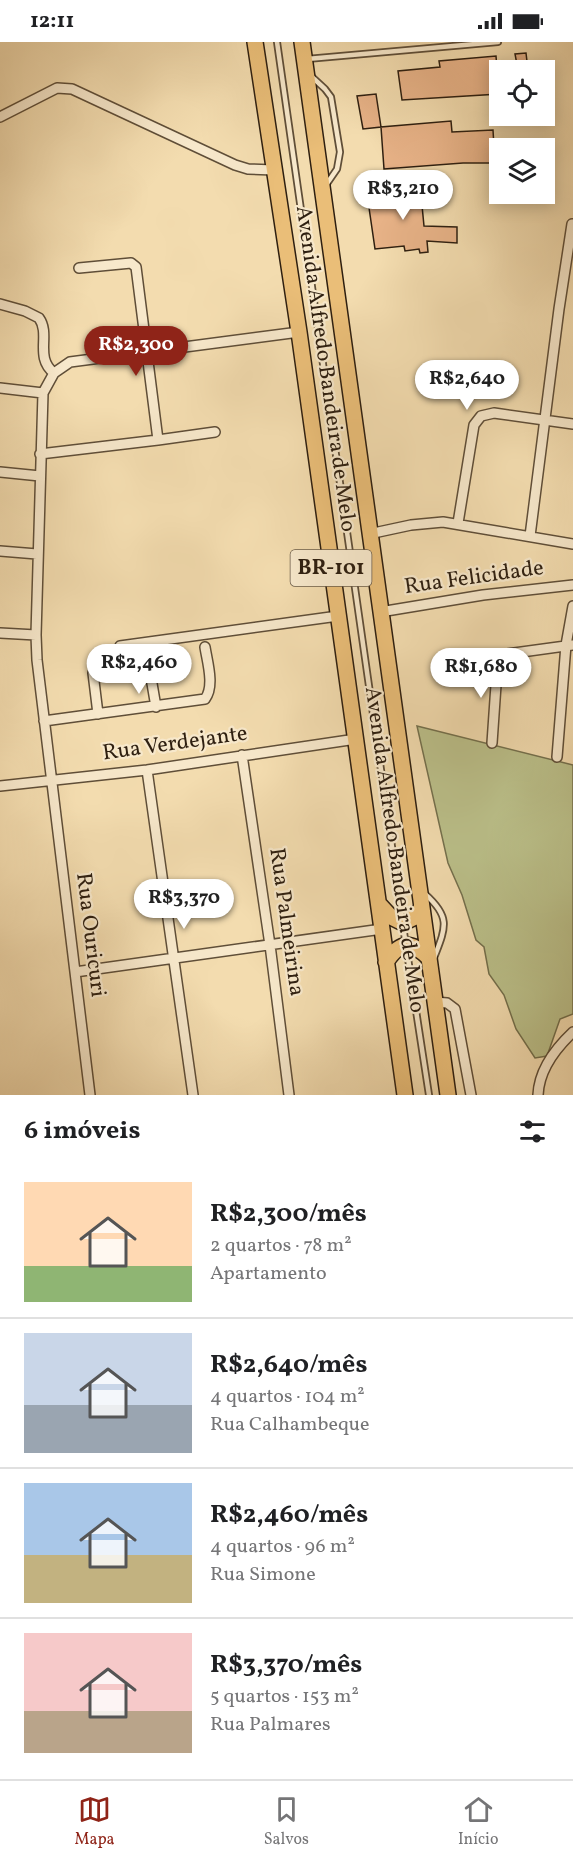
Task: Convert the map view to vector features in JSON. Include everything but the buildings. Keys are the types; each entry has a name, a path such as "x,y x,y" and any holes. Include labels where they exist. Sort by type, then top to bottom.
{"highway":[{"name":"Avenida Alfredo Bandeira de Melo","path":"255,42 405,1095"},
{"name":"Avenida Alfredo Bandeira de Melo","path":"302,42 448,1095"},
{"path":"379,904 392,917 403,923 417,916 421,908"},
{"path":"386,962 396,951 406,945 415,947 429,964"}],"street":[{"path":"0,117 57,88 72,89 235,165 248,169 274,170"},
{"path":"530,536 572,225"},
{"path":"79,268 131,263 136,267 158,440"},
{"path":"0,304 26,311 39,318 43,330 45,360 48,368 54,373"},
{"path":"0,388 43,393 54,373 70,362 298,332"},
{"name":"Rua Ouricuri","path":"43,393 36,635 51,781 90,1095"},
{"path":"458,523 477,419 494,413 573,424"},
{"path":"40,454 215,432"},
{"path":"0,472 40,476"},
{"path":"369,534 411,525 443,522 573,544"},
{"path":"0,551 38,554"},
{"name":"Rua Felicidade","path":"380,612 483,595 573,585"},
{"path":"557,757 573,606"},
{"path":"120,646 338,616"},
{"path":"0,633 36,635"},
{"path":"441,663 569,645"},
{"path":"44,721 206,699 210,686 206,647"},
{"path":"492,743 498,656"},
{"path":"148,666 156,706"},
{"path":"93,674 98,714"},
{"name":"Rua Verdejante","path":"0,786 147,770 242,754 356,739"},
{"name":"Rua Palmeirina","path":"242,754 289,1095"},
{"path":"147,770 193,1095"},
{"path":"75,972 382,929"},
{"path":"435,1002 447,1003 455,1009 471,1095"},
{"path":"538,1095 538,1087 546,1067 561,1044 573,1032"}],"lane":[{"path":"278,42 429,1095"},
{"path":"305,66 498,42"},
{"path":"305,66 325,89 333,104 339,162 322,190"},
{"path":"418,888 438,906 444,919 442,933 429,964"}],"green space":[{"path":"417,726 573,765 573,1014 560,1019 547,1056 535,1058 516,1029 504,995 489,974 484,947 476,940 462,895 448,863"}]}
